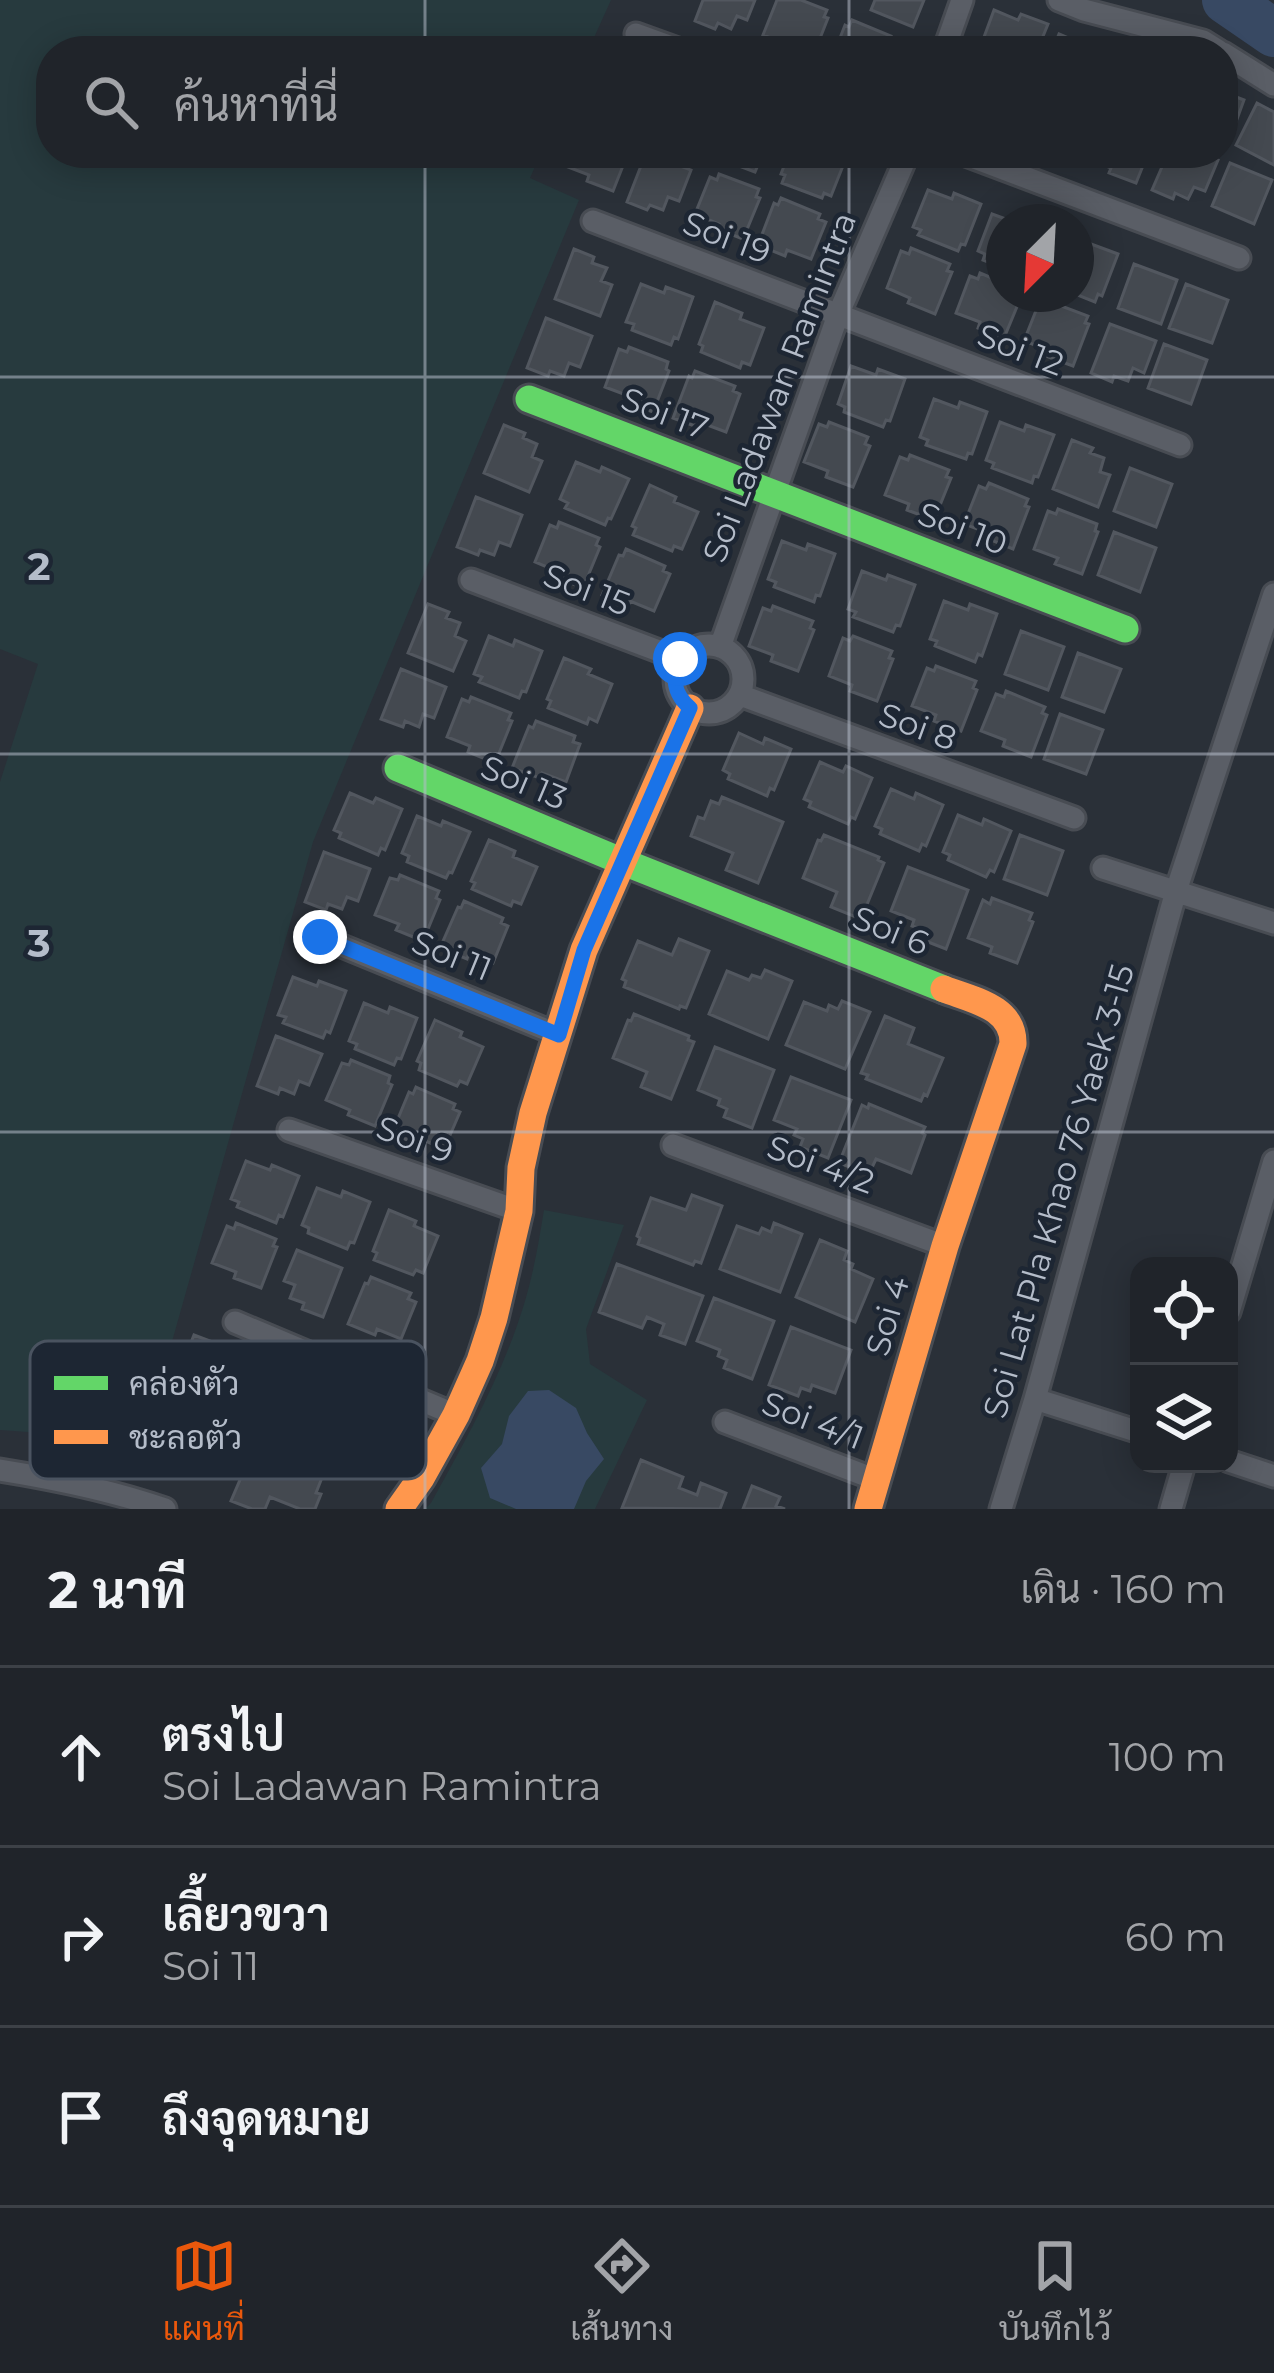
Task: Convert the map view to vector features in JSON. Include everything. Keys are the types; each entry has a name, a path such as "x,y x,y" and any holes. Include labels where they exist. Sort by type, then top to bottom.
{"street":[{"path":"949,36 962,0"},
{"path":"1060,0 1184,36"},
{"path":"636,34 642,36"},
{"path":"1238,63 1274,85"},
{"name":"Soi Ladawan Ramintra","path":"720,647 838,315 902,168"},
{"path":"1001,168 1239,258"},
{"name":"Soi 19","path":"593,221 838,315"},
{"name":"Soi 12","path":"838,315 1180,445"},
{"name":"Soi 17","path":"529,399 775,494"},
{"name":"Soi 10","path":"775,494 1125,629"},
{"name":"Soi 15","path":"471,580 680,659"},
{"name":"Soi Lat Pla Khao 76 Yaek 3-15","path":"1000,1509 1035,1400 1176,891 1274,594"},
{"path":"698,646 720,647 738,662 743,684 740,695 712,714 690,708 674,680 680,659 698,646"},
{"name":"Soi 8","path":"740,695 1074,818"},
{"path":"426,1469 456,1415 494,1318 519,1211 521,1168 533,1113 584,950 690,708"},
{"name":"Soi 13","path":"398,768 621,862"},
{"name":"Soi 6","path":"621,862 1004,1016 1015,1033 1013,1044 979,1145"},
{"path":"1103,868 1274,923"},
{"name":"Soi 11","path":"320,937 559,1035"},
{"name":"Soi 9","path":"290,1130 519,1211"},
{"name":"Soi 4/2","path":"674,1144 945,1246"},
{"name":"Soi 4","path":"868,1509 979,1145"},
{"path":"1238,1282 1274,1162"},
{"path":"235,1322 280,1341"},
{"path":"1035,1400 1130,1429"},
{"path":"426,1402 456,1415"},
{"name":"Soi 4/1","path":"725,1422 877,1480"},
{"path":"1238,1464 1274,1476"},
{"path":"0,1470 30,1475"},
{"path":"1171,1509 1181,1473"},
{"path":"55,1479 165,1509"},
{"path":"399,1509 420,1479"}],"green space":[{"path":"0,0 611,0 595,36 36,36 36,168 534,168 530,178 579,200 313,842 172,1341 30,1341 30,1432 0,1430 0,782 38,664 0,649"},
{"path":"544,1210 624,1225 586,1329 590,1364 647,1400 595,1509 425,1509 507,1353 528,1290"}],"water":[{"path":"549,1390 576,1408 604,1459 586,1481 574,1509 516,1509 490,1498 481,1468 502,1444 509,1416 528,1391"}],"building":[{"path":"703,0 755,0 747,20 737,16 731,29 718,23 715,29 695,21"},
{"path":"777,0 801,0 827,10 821,36 763,35"},
{"path":"875,0 924,0 913,27 871,10"},
{"path":"994,10 1018,20 1021,14 1048,24 1043,36 984,36"},
{"path":"852,20 891,36 841,36 845,25 849,27"},
{"path":"1257,103 1274,112 1274,165 1238,146"},
{"path":"1238,166 1272,180 1254,224 1212,206 1228,168"},
{"path":"570,168 622,168 613,191 587,181 589,175"},
{"path":"640,168 691,170 679,201 668,197 663,210 627,202"},
{"path":"783,168 842,168 831,196 824,193 822,198 782,183 785,175 781,174"},
{"path":"1111,168 1142,168 1136,183 1109,173"},
{"path":"1162,168 1215,168 1205,191 1194,187 1188,199 1175,193 1173,199 1152,190"},
{"path":"719,174 759,189 756,197 760,198 743,239 695,214 710,177 717,180"},
{"path":"928,190 952,199 954,193 981,204 965,245 958,251 918,235 921,230 913,227"},
{"path":"781,198 820,214 818,219 826,222 811,259 787,250 785,256 758,245 774,203 778,205"},
{"path":"986,230 986,261 985,254 978,251"},
{"path":"1094,245 1118,254 1102,296 1098,294 1095,302"},
{"path":"911,248 950,264 947,271 952,272 935,314 887,288 901,251 909,254"},
{"path":"574,249 607,268 601,281 612,285 600,316 555,299"},
{"path":"1134,264 1177,280 1161,324 1118,308"},
{"path":"980,273 986,276 986,312 1015,312 1004,338 956,313 970,276 978,279"},
{"path":"641,284 693,297 678,339 674,337 671,345 632,330 634,324 626,322"},
{"path":"1186,284 1228,300 1212,343 1169,328"},
{"path":"715,302 764,328 750,365 742,362 740,368 701,352 699,344"},
{"path":"1035,312 1088,316 1073,366 1024,341"},
{"path":"546,318 592,336 580,367 569,363 564,376 527,368"},
{"path":"1110,324 1156,341 1144,373 1133,368 1128,381 1114,376 1112,382 1091,373"},
{"path":"1164,344 1207,360 1191,404 1148,388"},
{"path":"629,347 668,362 653,412 605,387 619,349 627,352"},
{"path":"851,366 905,379 890,421 883,427 844,412 845,407 838,404"},
{"path":"695,371 735,386 733,391 740,394 726,432 673,418"},
{"path":"934,399 987,412 966,459 926,445 928,440 920,437"},
{"path":"829,422 868,437 865,444 870,446 853,487 804,462 819,424 827,427"},
{"path":"1000,422 1054,435 1032,483 992,468 994,463 986,460"},
{"path":"504,425 537,444 532,457 542,461 529,492 484,473"},
{"path":"1072,440 1104,458 1100,472 1110,475 1098,507 1053,489"},
{"path":"910,455 949,470 946,477 951,478 934,520 885,495 900,457 908,460"},
{"path":"576,462 629,479 605,525 565,508 568,503 560,499"},
{"path":"1130,468 1172,484 1156,527 1114,511"},
{"path":"989,483 1028,499 1013,549 964,524 979,486 986,489"},
{"path":"650,485 698,512 682,549 674,546 672,551 633,535 636,528 632,526"},
{"path":"476,497 522,515 510,546 499,542 494,555 457,547"},
{"path":"1058,509 1097,524 1082,574 1055,564 1058,558 1034,549 1048,511 1056,514"},
{"path":"559,522 599,538 596,545 600,547 583,588 535,562 550,525 557,528"},
{"path":"1114,532 1156,548 1140,592 1098,575"},
{"path":"782,541 835,554 814,602 774,587 776,582 768,579"},
{"path":"626,549 665,566 663,571 670,574 654,611 630,601 628,607 602,595"},
{"path":"862,571 915,585 900,626 893,632 853,617 856,612 848,609"},
{"path":"944,601 997,614 982,656 978,654 975,662 935,646 937,641 930,639"},
{"path":"428,604 449,612 446,618 460,623 455,636 466,641 453,671 408,653"},
{"path":"773,606 813,621 798,671 749,646 763,608 771,611"},
{"path":"1021,631 1064,647 1048,690 1005,674"},
{"path":"489,636 542,651 526,692 519,698 479,682 482,677 474,674"},
{"path":"853,636 892,651 877,701 850,691 852,685 829,676 843,638 850,641"},
{"path":"1078,653 1121,669 1104,712 1062,697"},
{"path":"564,658 612,684 597,722 589,718 587,724 548,708 551,701 547,699"},
{"path":"936,666 976,681 961,731 912,706 927,668 934,671"},
{"path":"401,669 446,687 434,718 423,714 419,727 381,719"},
{"path":"1006,691 1045,707 1042,713 1047,715 1031,757 981,731 996,694 1004,697"},
{"path":"471,697 511,713 495,763 447,737 462,699 469,702"},
{"path":"1060,714 1103,730 1086,774 1044,759"},
{"path":"536,721 575,736 573,742 580,744 566,782 512,768 529,726 533,728"},
{"path":"739,733 791,749 767,796 728,779 730,774 723,770"},
{"path":"820,762 843,772 846,766 872,778 855,819 851,817 848,824 809,807 811,802 804,799"},
{"path":"891,789 943,805 926,846 922,844 919,851 880,834 882,829 875,826"},
{"path":"350,793 402,809 385,850 381,848 378,855 339,838 341,833 334,830"},
{"path":"722,797 783,822 758,883 726,870 733,853 691,836 698,817 704,819 711,801 719,804"},
{"path":"958,815 982,825 984,819 1011,831 994,872 990,870 986,877 948,860 950,855 943,852"},
{"path":"417,816 470,832 446,878 407,862 409,856 402,853"},
{"path":"824,835 884,863 861,919 831,907 837,892 803,878"},
{"path":"1020,835 1063,851 1047,895 1004,879"},
{"path":"489,840 537,867 521,904 513,901 511,906 472,889"},
{"path":"324,852 370,869 358,901 347,897 342,909 328,904 326,910 305,902"},
{"path":"908,867 968,890 946,949 918,938 921,929 912,926 914,920 891,911"},
{"path":"400,875 439,891 436,898 440,900 423,941 375,915 390,878 398,880"},
{"path":"992,898 1032,913 1017,963 968,938 983,900 990,904"},
{"path":"464,901 503,918 501,923 508,926 493,963 440,948"},
{"path":"679,939 709,951 686,1008 624,987 622,979 638,941 672,955"},
{"path":"765,970 792,981 768,1039 709,1014 727,971 749,980 752,975 761,978"},
{"path":"293,977 346,991 330,1033 326,1031 323,1038 283,1023 286,1017 278,1015"},
{"path":"842,1001 870,1012 845,1069 786,1045 804,1002 827,1011 829,1005 838,1009"},
{"path":"364,1003 417,1018 401,1059 394,1065 355,1049 357,1044 349,1041"},
{"path":"634,1014 694,1042 671,1099 641,1087 647,1072 613,1058"},
{"path":"885,1016 914,1028 908,1044 943,1058 921,1101 861,1073"},
{"path":"435,1020 483,1047 467,1084 460,1081 457,1086 419,1070 417,1061"},
{"path":"276,1036 322,1054 309,1085 299,1081 294,1094 257,1086"},
{"path":"715,1047 774,1070 752,1128 724,1117 727,1109 718,1105 720,1099 698,1090"},
{"path":"351,1060 390,1076 392,1085 375,1126 326,1100 342,1063 349,1065"},
{"path":"791,1077 851,1100 828,1158 800,1147 803,1139 794,1135 797,1129 774,1120"},
{"path":"416,1087 455,1104 453,1109 460,1112 444,1149 421,1139 418,1145 392,1133 409,1092 413,1094"},
{"path":"869,1104 925,1127 911,1173 876,1159 869,1174 839,1163 862,1105 868,1108"},
{"path":"246,1161 299,1176 283,1217 279,1215 276,1223 237,1207 239,1202 231,1199"},
{"path":"317,1188 341,1197 343,1191 370,1202 354,1243 347,1249 308,1233 309,1228 302,1225"},
{"path":"692,1195 722,1206 701,1263 693,1265 638,1244 651,1198 686,1210"},
{"path":"389,1210 438,1236 423,1273 416,1270 413,1275 374,1260"},
{"path":"236,1223 276,1239 261,1288 212,1263 227,1226 234,1229"},
{"path":"774,1223 802,1234 780,1292 720,1269 737,1226 759,1234 762,1228 771,1232"},
{"path":"820,1240 847,1251 844,1260 853,1264 851,1269 873,1279 855,1322 796,1297"},
{"path":"297,1250 342,1268 323,1317 290,1298 295,1285 284,1281"},
{"path":"617,1264 703,1296 685,1344 660,1335 664,1324 647,1317 642,1328 599,1312"},
{"path":"371,1277 411,1293 408,1299 416,1302 401,1339 348,1324"},
{"path":"714,1298 774,1321 752,1379 724,1368 727,1360 718,1356 720,1350 697,1341"},
{"path":"791,1327 851,1350 835,1393 812,1385 810,1391 801,1388 798,1396 769,1385"},
{"path":"641,1460 683,1477 679,1488 697,1495 701,1483 726,1493 720,1509 622,1508"},
{"path":"240,1479 321,1479 315,1509 300,1509 270,1497 265,1509 231,1501"},
{"path":"752,1486 780,1497 776,1506 785,1509 743,1509"}],"waterway":[{"path":"1226,0 1274,33"}],"traffic: fast":[{"path":"529,399 1125,629"},
{"path":"398,768 944,989"}],"traffic: slow":[{"path":"426,1469 456,1415 494,1318 519,1211 521,1168 533,1113 584,950 690,708"},
{"path":"868,1509 945,1246 1013,1044 1012,1031 999,1013 944,989"},
{"path":"399,1509 420,1479"}],"route":[{"path":"320,937 559,1035 584,950 690,708 676,691 680,659"}]}
